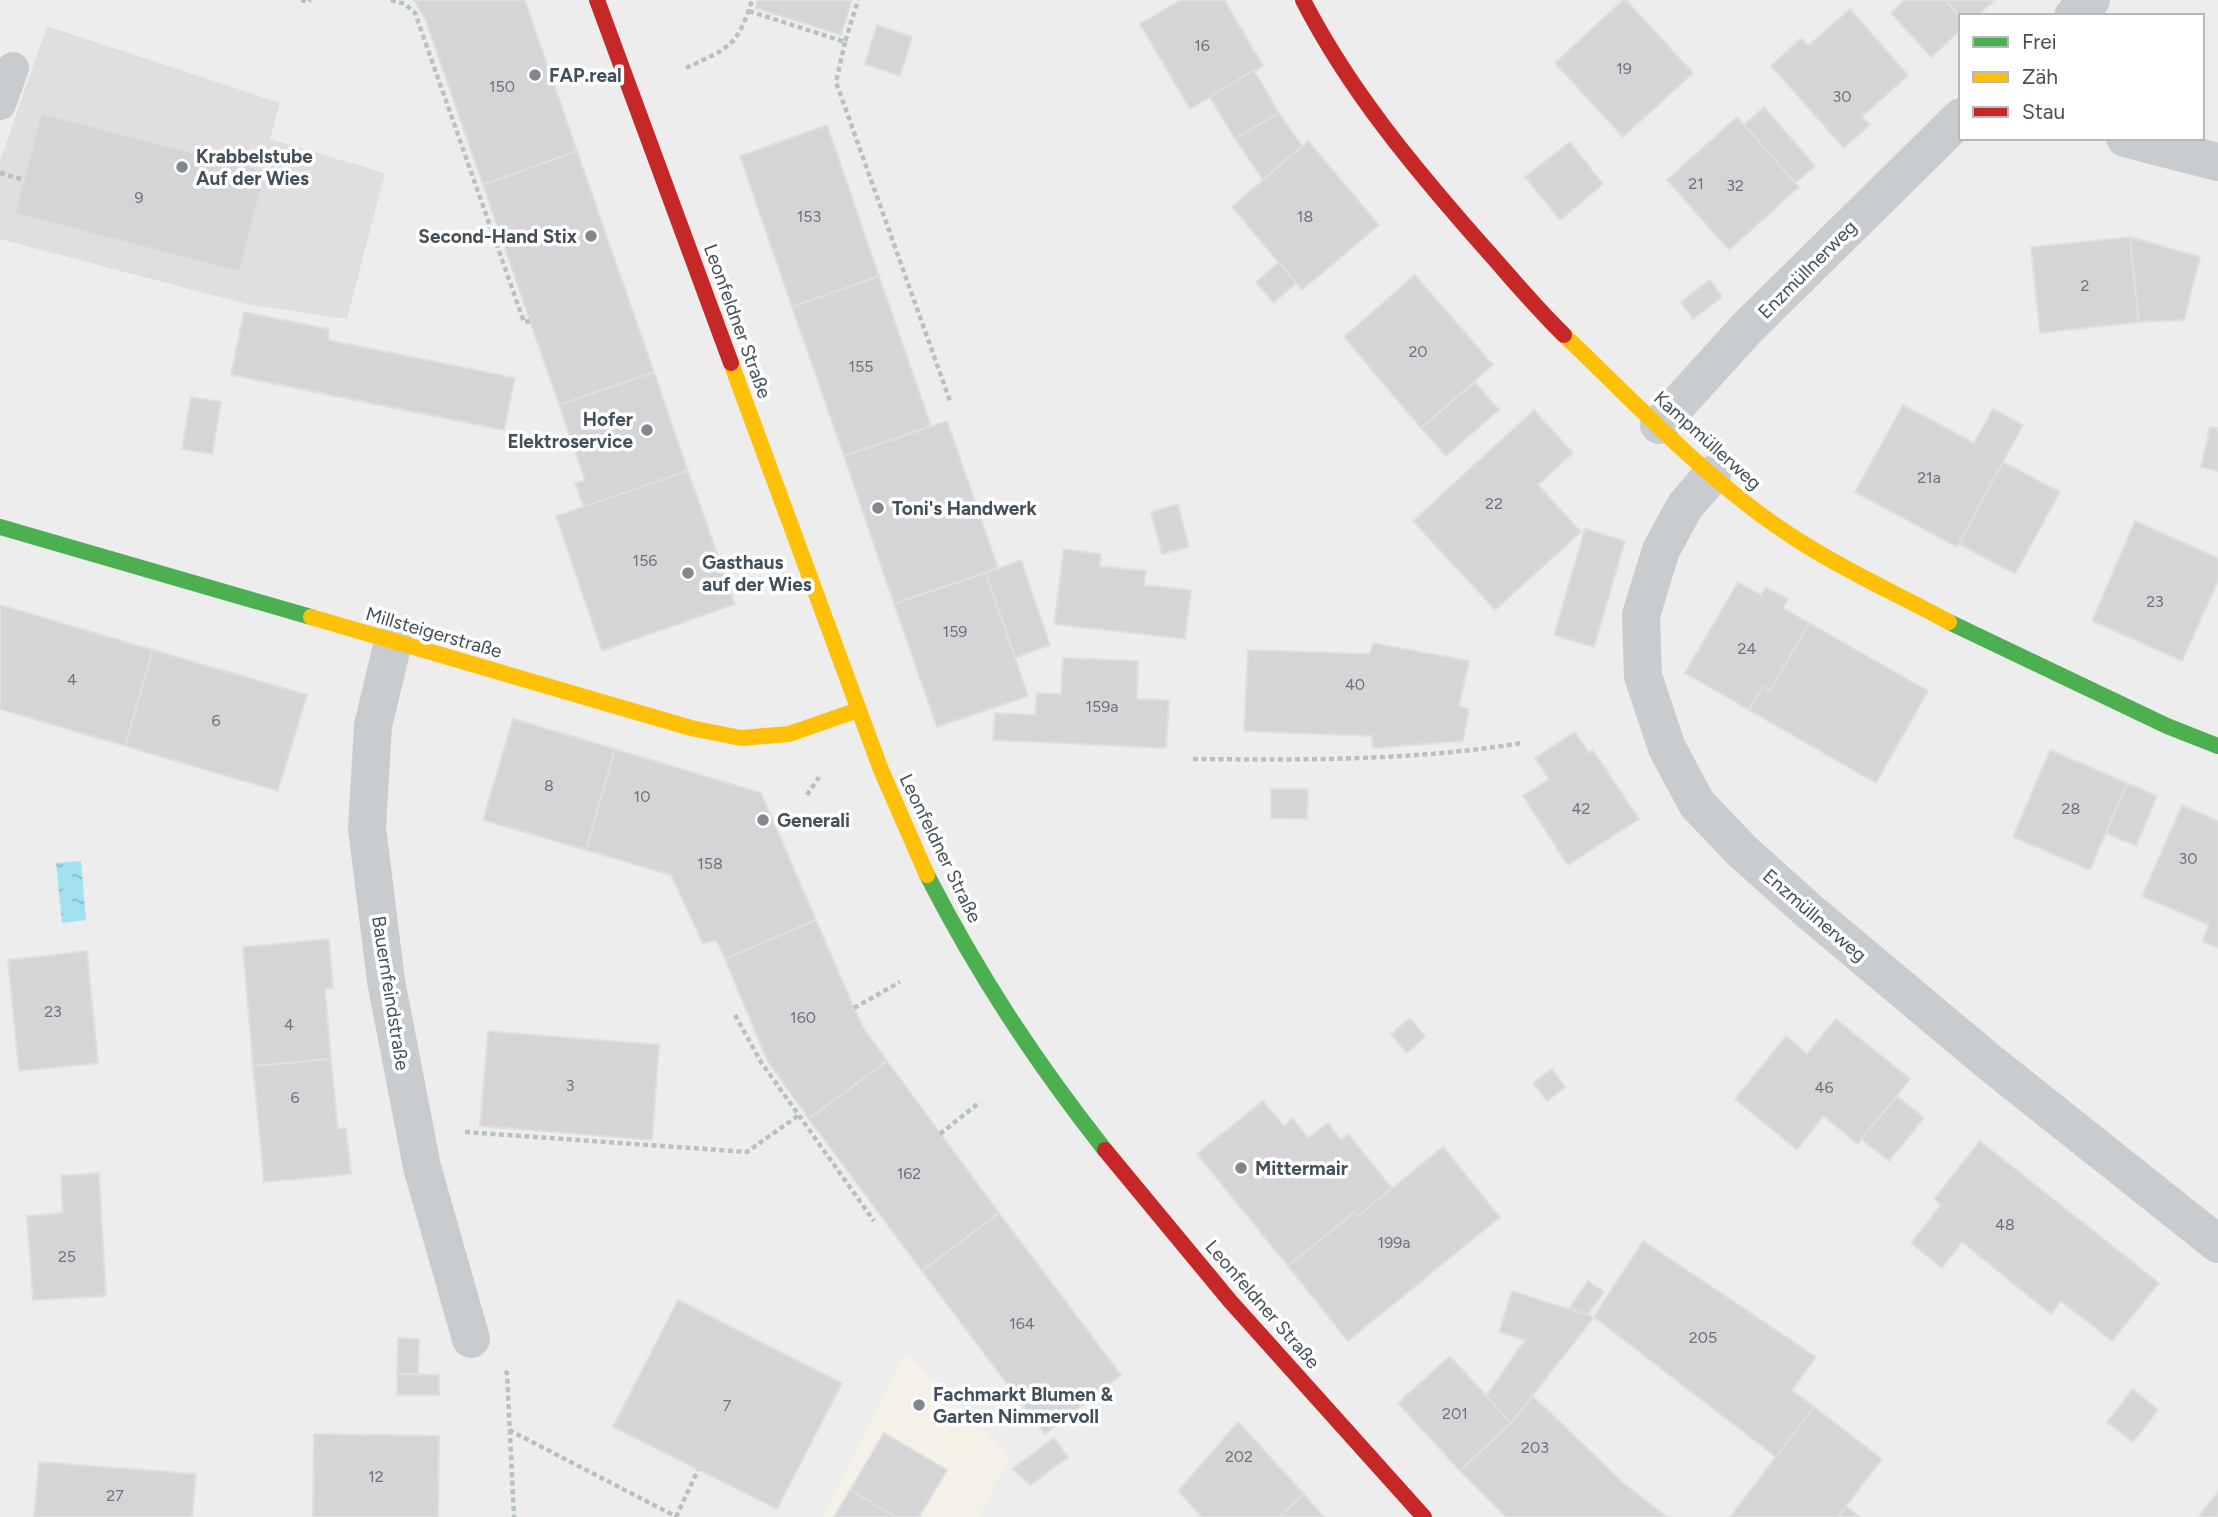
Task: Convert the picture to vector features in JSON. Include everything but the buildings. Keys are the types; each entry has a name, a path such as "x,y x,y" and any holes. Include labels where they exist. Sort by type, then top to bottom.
{"street":[{"name":"Leonfeldner Straße","path":"597,0 901,820 956,928 1016,1030 1078,1115 1156,1214 1424,1517"},
{"name":"Kampmüllerweg","path":"1303,0 1321,35 1377,118 1460,220 1550,322 1712,475 1808,547 1960,628 2167,726 2218,746"},
{"path":"2075,14 2091,0"},
{"name":"Enzmüllnerweg","path":"1659,425 1747,328 1959,119"},
{"path":"2133,140 2218,162"},
{"name":"Enzmüllnerweg","path":"1712,475 1685,506 1661,550 1641,615 1643,676 1667,748 1697,804 1742,851 1829,928 1980,1055 2218,1244"},
{"name":"Millsteigerstraße","path":"0,527 691,728 741,738 789,734 859,710"},
{"name":"Bauernfeindstraße","path":"393,642 373,726 367,828 386,981 422,1167 471,1339"}],"lane":[{"path":"0,104 13,68"}],"path":[{"path":"301,0 310,0"},
{"path":"391,0 405,4 415,12 524,322 530,321"},
{"path":"686,68 730,46 741,32 752,0"},
{"path":"858,0 836,82 950,401"},
{"path":"748,11 845,42"},
{"path":"0,173 24,180"},
{"path":"1193,759 1384,758 1460,753 1521,743"},
{"path":"854,1008 900,982"},
{"path":"735,1016 761,1062 874,1221"},
{"path":"940,1134 980,1102"},
{"path":"460,1132 747,1152 799,1115"},
{"path":"471,1339 507,1373 514,1517"},
{"path":"509,1430 677,1517 698,1470"}],"shaded area":[{"name":"Krabbelstube Auf der Wies","path":"47,26 280,103 270,139 385,173 347,319 246,304 0,239 0,161"},
{"name":"Fachmarkt Blumen & Garten Nimmervoll","path":"906,1354 1010,1456 978,1517 822,1517"}],"water":[{"path":"81,861 86,920 62,923 56,863"}],"traffic: fast":[{"path":"0,527 311,617"},
{"path":"1949,622 2167,726 2218,746"},
{"path":"927,875 1009,1017 1105,1150"}],"traffic: slow":[{"path":"1564,335 1681,448 1743,501 1826,557 1949,622"},
{"path":"731,363 881,770 927,875"},
{"path":"311,617 691,728 741,738 789,734 858,710"}],"traffic: jam":[{"path":"597,0 731,363"},
{"path":"1303,0 1341,66 1408,158 1532,302 1564,335"},
{"path":"1105,1150 1230,1301 1424,1517"}],"place":[{"name":"FAP.real","path":"535,75"},
{"name":"Krabbelstube Auf der Wies","path":"182,167"},
{"name":"Second-Hand Stix","path":"591,236"},
{"name":"Hofer Elektroservice","path":"647,430"},
{"name":"Toni's Handwerk","path":"878,508"},
{"name":"Gasthaus auf der Wies","path":"688,573"},
{"name":"Generali","path":"763,820"},
{"name":"Mittermair","path":"1241,1168"},
{"name":"Fachmarkt Blumen & Garten Nimmervoll","path":"919,1405"}]}
